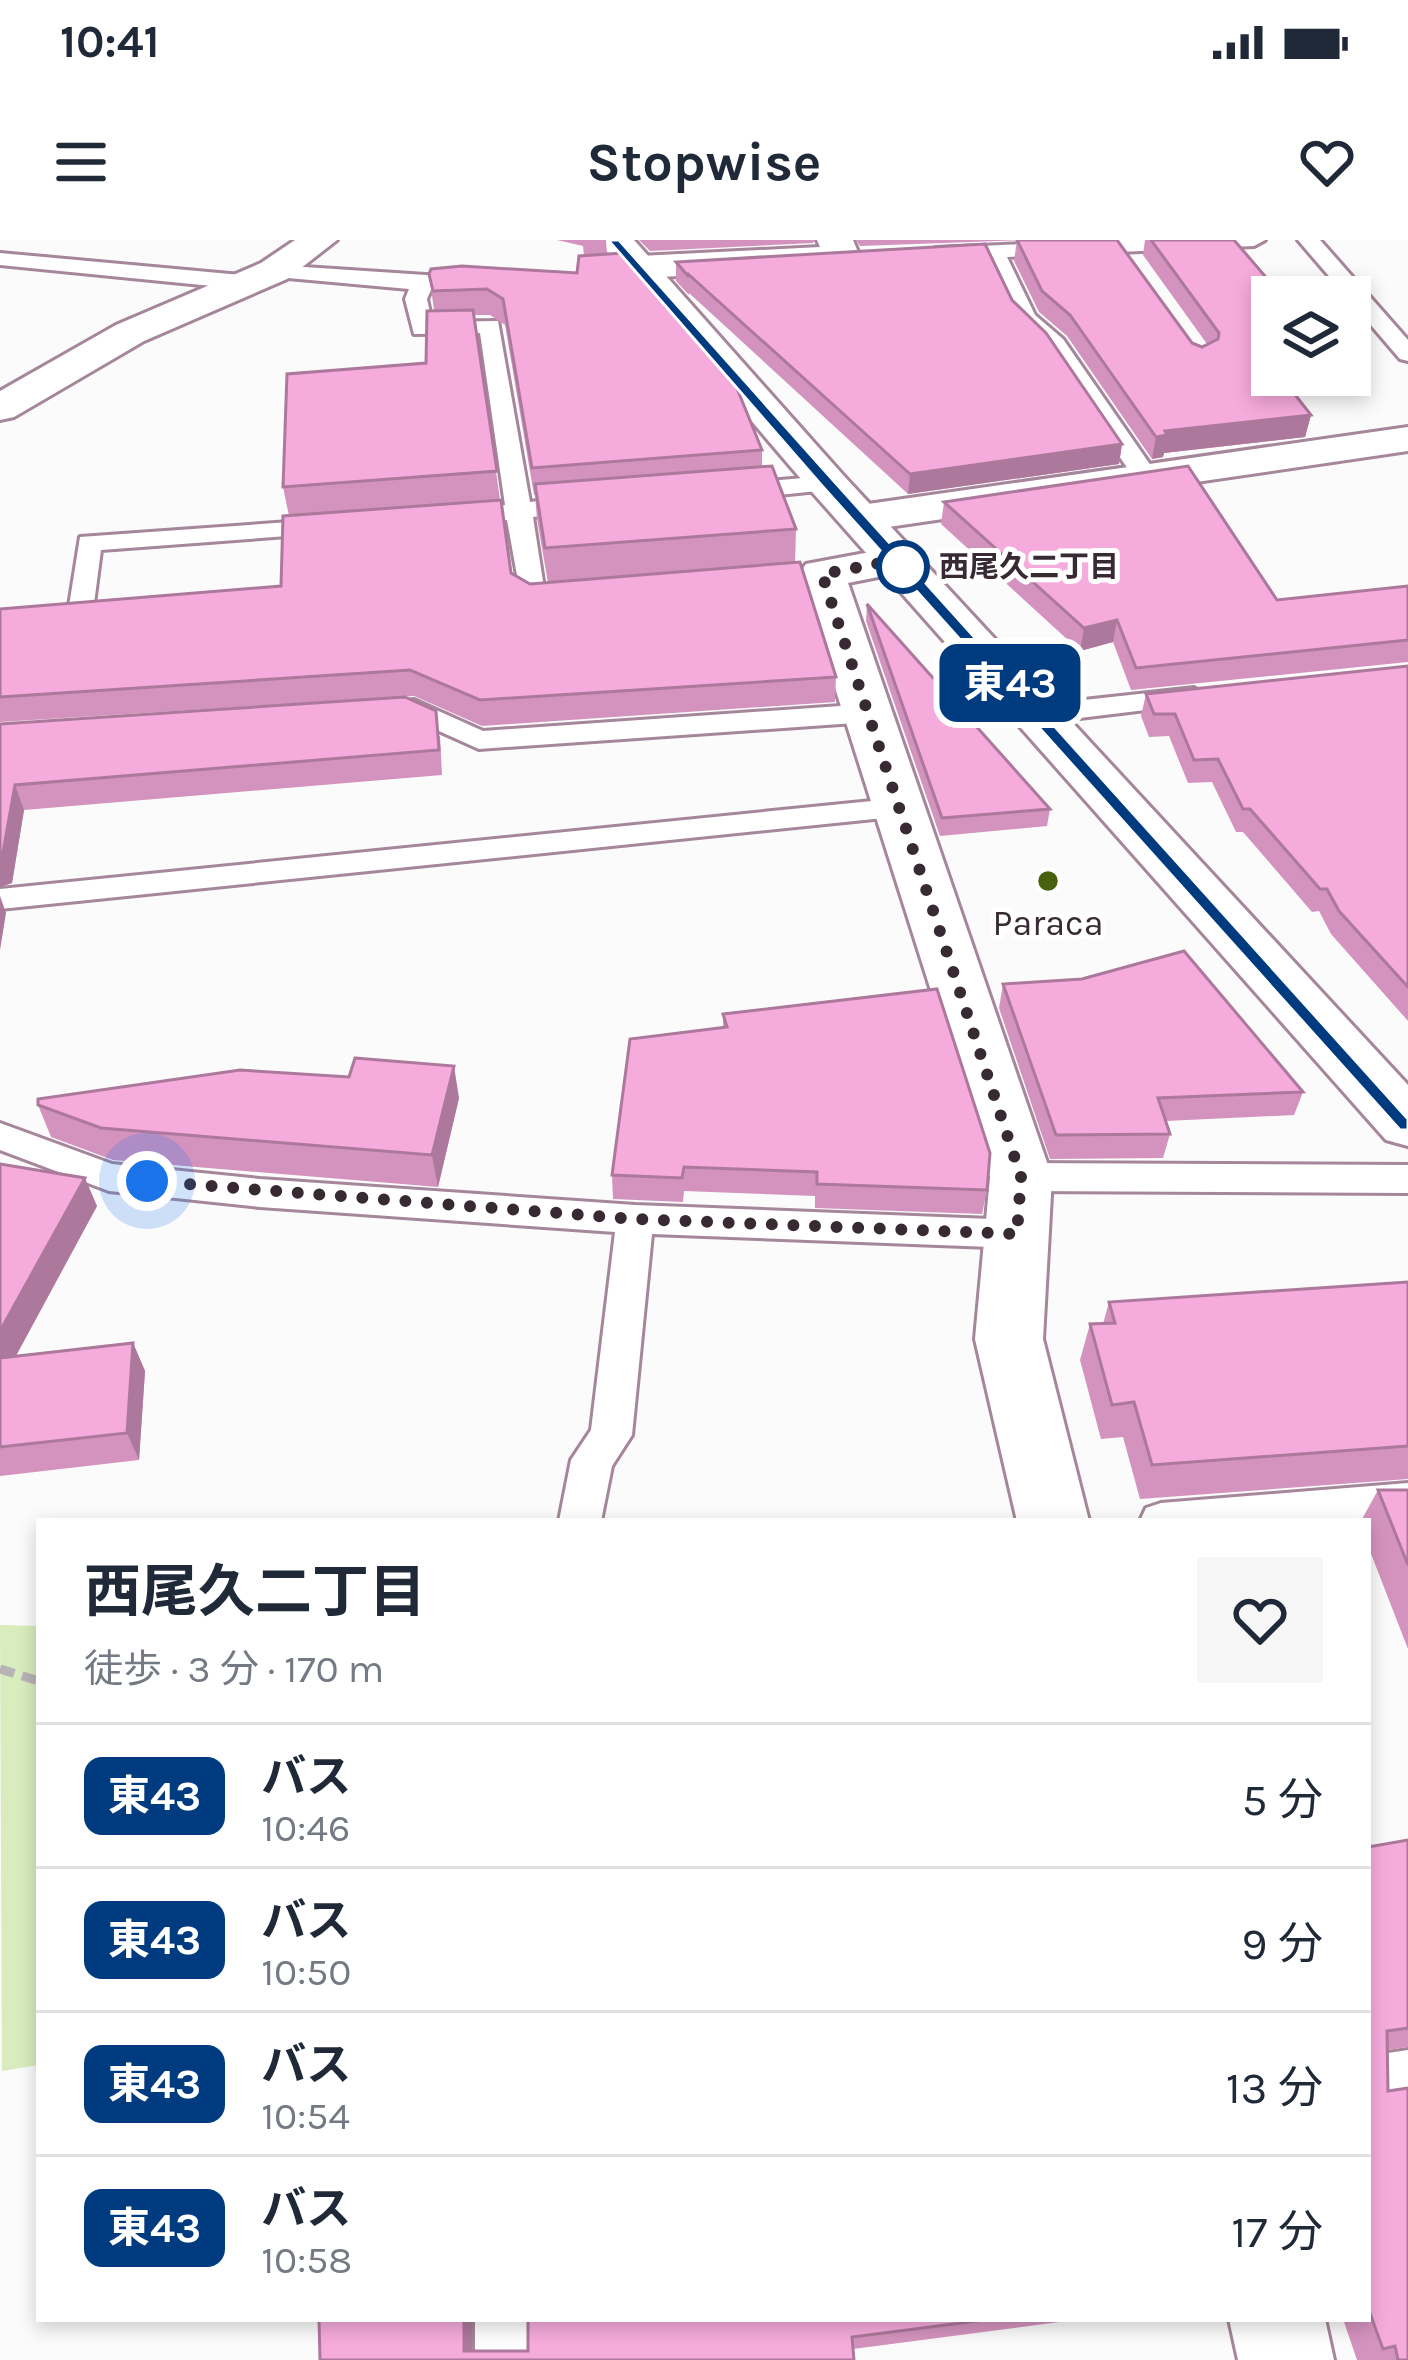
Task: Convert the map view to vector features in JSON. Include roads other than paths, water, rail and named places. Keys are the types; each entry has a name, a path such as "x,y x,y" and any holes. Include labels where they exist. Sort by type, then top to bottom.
{"street":[{"path":"0,408 130,333 263,277 319,240"},
{"path":"620,259 847,251"},
{"path":"620,259 1408,1124"},
{"path":"1052,1518 1010,1339 1021,1177 869,713 811,575 862,521 1408,439"},
{"path":"1278,2322 1286,2360"}],"lane":[{"path":"907,255 1124,252 1254,240"},
{"path":"1309,240 1408,354"},
{"path":"994,251 1030,323 1041,339 1055,344 1145,476"},
{"path":"0,259 263,277 422,284 471,280"},
{"path":"422,284 416,299 422,329 490,326 532,597 599,592"},
{"path":"706,494 862,521"},
{"path":"421,521 610,502"},
{"path":"0,620 82,613 89,544 350,526"},
{"path":"1038,714 1227,694"},
{"path":"368,712 414,709 479,740 869,713"},
{"path":"0,899 902,808"},
{"path":"0,1136 109,1177 260,1193 635,1219 1017,1234"},
{"path":"1021,1177 1408,1178"},
{"path":"581,1518 592,1460 611,1435 635,1219"},
{"path":"1198,1518 1408,1501"},
{"path":"1371,2082 1408,2076"},
{"path":"503,2322 503,2360"}],"place":[{"name":"西尾久二丁目","path":"903,567"},
{"name":"Paraca","path":"1048,881"}]}
